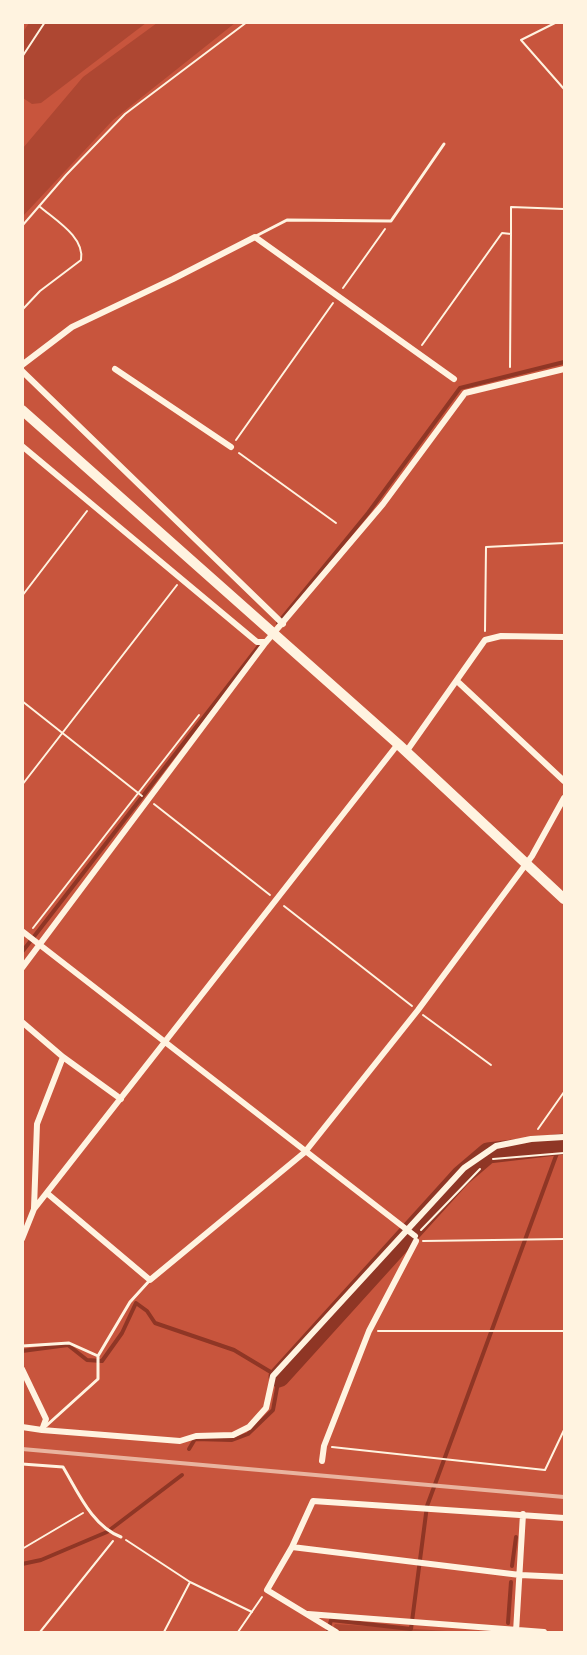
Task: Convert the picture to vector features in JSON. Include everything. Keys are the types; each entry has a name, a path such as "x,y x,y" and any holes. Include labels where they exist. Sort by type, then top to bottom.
{"main road":[{"path":"22,410 270,638 402,748 564,898"}],"street":[{"path":"22,365 72,327 255,237 454,379"},
{"path":"115,369 231,447"},
{"path":"22,968 31,938 150,801 270,638 383,504 465,393 564,369"},
{"path":"22,371 283,624"},
{"path":"22,447 257,642 270,638"},
{"path":"34,1209 276,901 458,681 484,640 501,636 564,637"},
{"path":"458,681 564,781"},
{"path":"48,1194 150,1280 305,1152 418,1011 526,863 564,798"},
{"path":"31,938 406,1228 416,1239 369,1331 324,1446 322,1461"},
{"path":"22,1022 63,1057 121,1099"},
{"path":"22,1239 34,1209 37,1124 63,1057"},
{"path":"22,1427 180,1441 196,1436 233,1435 241,1431 267,1408 273,1376 406,1228 464,1168 496,1146 531,1139 564,1137"},
{"path":"22,1369 46,1419 42,1430"},
{"path":"336,1632 267,1590 292,1547 314,1501 564,1518"},
{"path":"516,1632 523,1514"},
{"path":"292,1547 520,1575 564,1577"},
{"path":"304,1613 516,1632 544,1632"}],"lane":[{"path":"255,237 287,220 391,220 444,144"},
{"path":"42,1430 98,1379 98,1360 130,1302 150,1280"},
{"path":"22,1346 69,1343 98,1360"},
{"path":"22,1464 63,1467 88,1510 105,1529 119,1536"}],"path":[{"path":"22,57 45,22"},
{"path":"22,226 66,175 125,114 247,22"},
{"path":"557,22 521,40 564,88"},
{"path":"22,310 40,291 81,260 83,252 79,242 65,227 39,206"},
{"path":"510,366 511,207 564,209"},
{"path":"336,523 231,447 391,220"},
{"path":"417,352 502,233 511,234"},
{"path":"22,596 93,504"},
{"path":"484,640 486,547 564,543"},
{"path":"22,785 181,580"},
{"path":"22,701 138,793"},
{"path":"31,938 201,712"},
{"path":"150,801 418,1011 491,1065"},
{"path":"531,1139 564,1092"},
{"path":"489,1160 564,1154"},
{"path":"416,1239 481,1168"},
{"path":"416,1239 564,1239"},
{"path":"369,1331 564,1331"},
{"path":"324,1446 545,1470 564,1431"},
{"path":"22,1549 88,1510"},
{"path":"40,1632 119,1536 190,1582 252,1612"},
{"path":"164,1632 190,1582"},
{"path":"238,1632 267,1590"}],"shaded area":[{"path":"29,23 146,23 41,103 32,104 23,98 23,32"},
{"path":"157,23 235,23 113,120 23,216 23,148 83,77"},
{"path":"335,1624 463,1632 338,1632 332,1630"}],"waterway":[{"path":"278,623 368,513 460,388 564,362"},
{"path":"22,952 262,642"},
{"path":"279,1377 461,1176 488,1153 564,1144"},
{"path":"328,1632 331,1620 411,1629 427,1506 560,1145"},
{"path":"22,1351 68,1345 87,1360 102,1361 122,1333 136,1303 147,1311 155,1323 234,1350 279,1377 273,1410 248,1434 232,1440 195,1439 189,1449"},
{"path":"22,1564 41,1560 107,1532 182,1475"},
{"path":"512,1566 516,1537"},
{"path":"508,1623 511,1582"}],"railway":[{"path":"22,1449 564,1497"}]}
